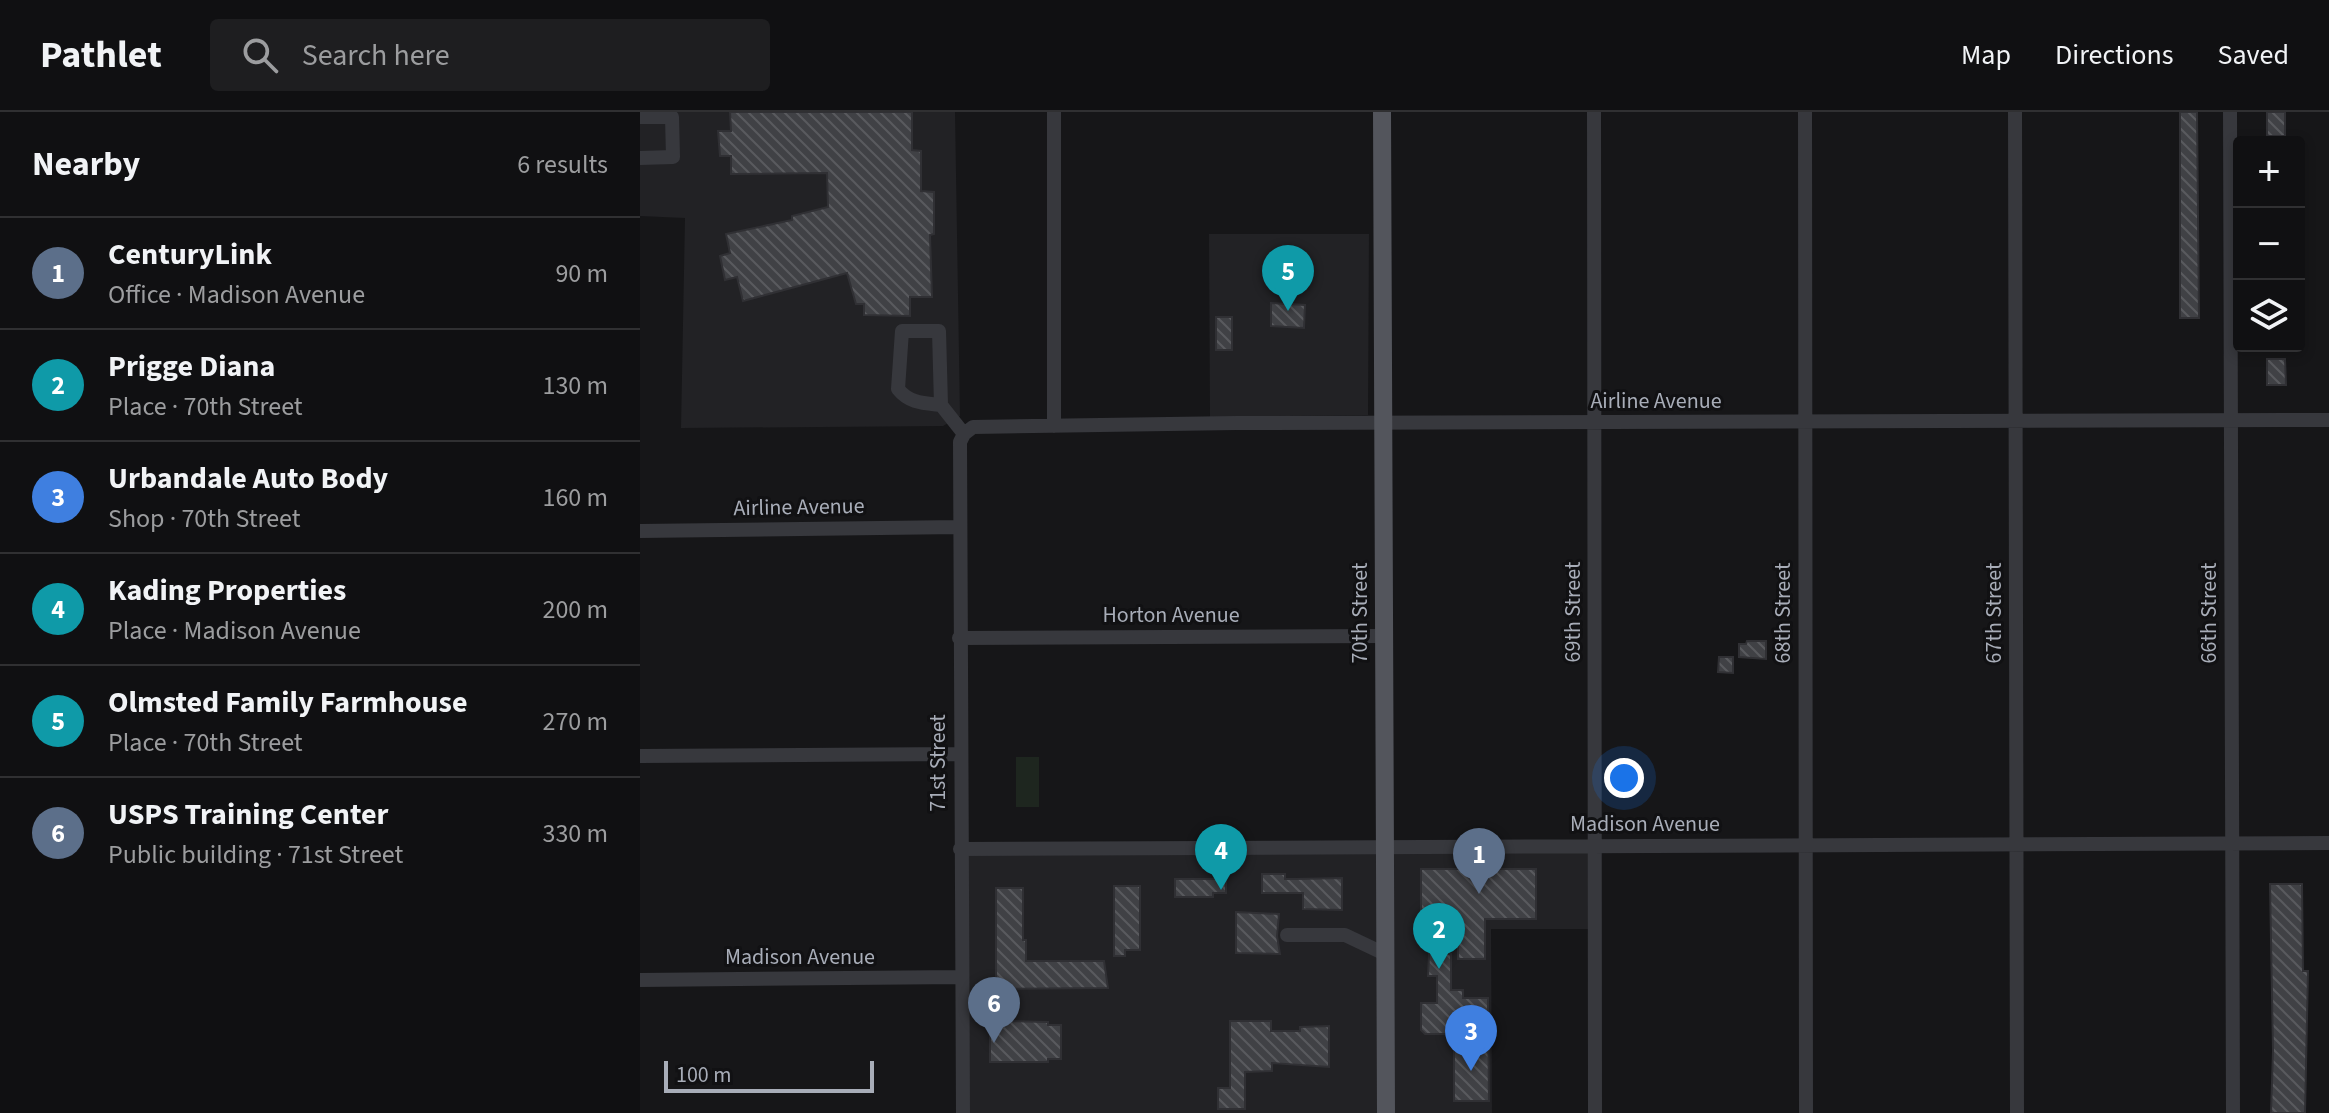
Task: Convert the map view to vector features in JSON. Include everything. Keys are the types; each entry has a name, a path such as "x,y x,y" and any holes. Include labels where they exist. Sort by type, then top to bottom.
{"main road":[{"name":"70th Street","path":"1382,112 1386,1113"}],"street":[{"path":"1054,112 1054,426"},
{"name":"69th Street","path":"1594,112 1595,1113"},
{"name":"68th Street","path":"1805,112 1806,1113"},
{"name":"67th Street","path":"2015,112 2017,1113"},
{"name":"66th Street","path":"2230,112 2233,1113"},
{"path":"640,117 672,117 673,157 640,158"},
{"path":"941,405 913,401 904,397 898,389 902,331 939,331 941,405 964,434"},
{"name":"Airline Avenue","path":"964,434 973,427 982,426 2329,420"},
{"name":"71st Street","path":"963,1113 959,527 960,442 964,434"},
{"name":"Airline Avenue","path":"640,531 959,527"},
{"name":"Horton Avenue","path":"959,638 1384,636"},
{"path":"640,756 959,754"},
{"name":"Madison Avenue","path":"960,849 2329,843"},
{"path":"1287,935 1345,935 1385,954"},
{"name":"Madison Avenue","path":"640,980 961,977"}],"shaded area":[{"path":"640,112 955,112 960,416 943,426 681,428 685,218 640,216"},
{"path":"1209,234 1369,234 1368,415 1210,417"},
{"path":"1016,757 1039,757 1039,807 1016,807"},
{"path":"1595,846 1595,929 1491,929 1492,1113 963,1113 960,849"}],"building":[{"path":"730,112 912,112 912,150 921,151 921,191 934,192 934,234 930,235 932,297 910,297 910,316 864,315 864,304 856,304 847,273 743,301 737,277 725,280 720,256 730,253 726,234 792,220 792,216 828,207 827,173 731,174 731,156 720,156 718,131 731,131"},
{"path":"2180,112 2197,112 2199,318 2180,318"},
{"path":"2267,112 2285,112 2285,136 2267,136"},
{"path":"1271,303 1305,305 1304,328 1271,326"},
{"path":"1216,317 1232,317 1232,350 1216,350"},
{"path":"2267,359 2285,359 2286,385 2267,385"},
{"path":"1747,641 1766,641 1766,659 1739,657 1739,644 1746,644"},
{"path":"1719,657 1733,657 1733,673 1718,672"},
{"path":"1421,869 1536,869 1536,919 1485,919 1485,959 1458,959 1458,919 1421,919"},
{"path":"1262,874 1285,874 1285,879 1342,878 1342,910 1303,909 1303,893 1262,893"},
{"path":"1175,879 1226,879 1226,893 1213,893 1213,897 1175,897"},
{"path":"2270,884 2302,884 2303,971 2308,971 2305,1113 2271,1113"},
{"path":"1114,886 1140,886 1140,950 1125,950 1125,956 1114,956"},
{"path":"996,888 1023,888 1026,961 1104,961 1108,988 999,989 996,986"},
{"path":"1236,912 1279,914 1277,936 1280,954 1236,953"},
{"path":"1429,954 1451,954 1451,990 1463,990 1463,998 1488,998 1489,1101 1454,1101 1454,1040 1446,1034 1425,1034 1421,1030 1421,1003 1437,1003 1437,976 1428,976"},
{"path":"1002,1021 1061,1025 1061,1059 1048,1059 1048,1062 990,1062 990,1027 1002,1027"},
{"path":"1230,1021 1271,1021 1271,1031 1300,1031 1300,1027 1329,1026 1329,1067 1272,1063 1272,1071 1245,1072 1245,1109 1218,1109 1218,1088 1230,1088"}],"place":[{"name":"Olmsted Family Farmhouse","path":"1288,311"},
{"name":"Kading Properties","path":"1221,890"},
{"name":"CenturyLink","path":"1479,894"},
{"name":"Prigge Diana","path":"1439,969"},
{"name":"USPS Training Center","path":"994,1043"},
{"name":"Urbandale Auto Body","path":"1471,1071"}]}
